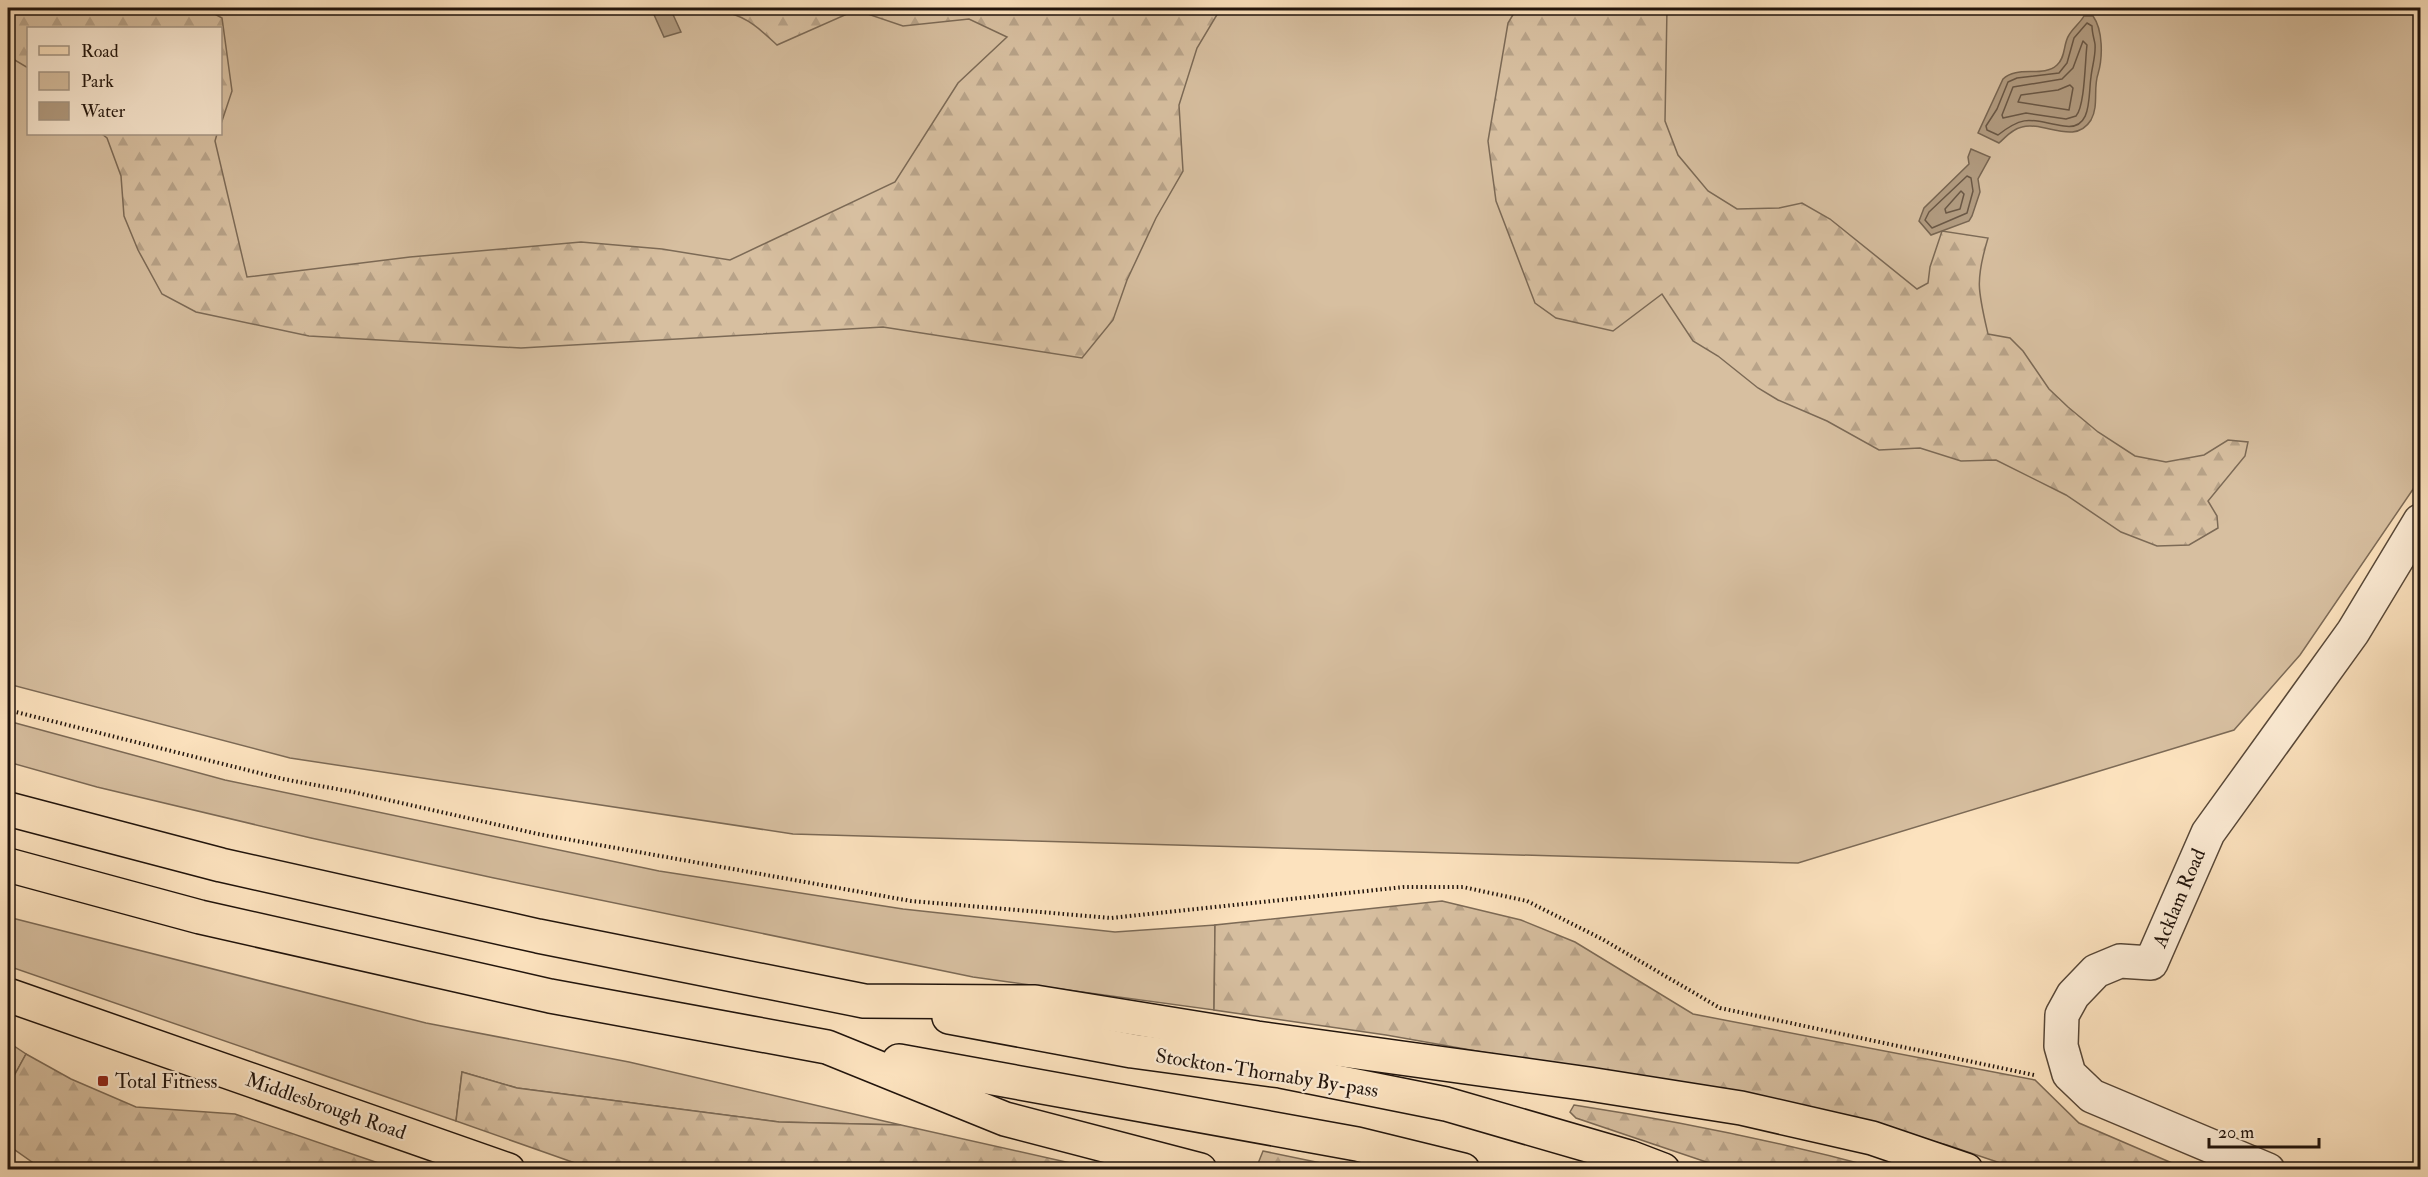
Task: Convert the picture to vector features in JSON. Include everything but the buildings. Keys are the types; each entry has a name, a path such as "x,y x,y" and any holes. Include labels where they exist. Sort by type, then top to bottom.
{"main road":[{"path":"8,809 221,865 504,928 864,1001 1035,1002 1257,1038 1589,1084 1741,1108 1872,1138 1966,1170"},
{"path":"8,866 200,917 550,996 1357,1144 1463,1170"},
{"name":"Middlesbrough Road","path":"8,995 508,1170"},
{"name":"Stockton-Thornaby By-pass","path":"864,1001 1132,1051 1281,1071 1446,1104 1629,1157 1663,1170"},
{"path":"827,1047 1005,1119 1200,1170"}],"street":[{"name":"Acklam Road","path":"2268,1170 2092,1096 2069,1074 2061,1046 2062,1015 2073,994 2096,971 2120,961 2151,963 2208,833 2354,632 2421,521"}],"path":[{"path":"8,710 283,779 353,792 537,834 911,901 1111,918 1404,887 1463,887 1527,901 1602,939 1720,1008 2040,1077"}],"green space":[{"path":"8,8 2420,8 2420,479 2300,655 2234,730 1798,863 793,834 290,758 8,684"},
{"path":"8,8 204,8 222,18 232,91 222,121 222,27 27,27 27,67 8,56"},
{"path":"692,8 1221,8 1197,48 1179,105 1183,171 1156,218 1127,280 1113,320 1082,358 883,327 521,348 309,336 196,312 162,294 138,250 124,216 121,176 107,138 103,135 217,135 215,141 247,277 410,257 581,242 662,249 730,260 895,182 958,83 1007,37 969,19 903,26 856,10 777,45 743,18 724,12 703,13"},
{"path":"1517,8 1667,8 1665,121 1678,155 1708,191 1737,209 1779,208 1802,203 1830,219 1917,289 1928,283 1930,267 1942,231 1988,238 1981,265 1979,286 1988,334 2010,338 2023,351 2049,389 2098,432 2135,456 2166,462 2204,455 2228,440 2248,442 2245,456 2208,501 2217,516 2218,528 2189,545 2157,546 2121,532 2066,495 1996,460 1961,461 1920,448 1879,450 1827,421 1778,400 1758,388 1718,356 1693,341 1662,294 1613,331 1556,318 1535,303 1496,201 1488,141 1508,23"},
{"path":"8,721 225,780 659,871 903,909 1115,932 1215,925 1214,1010 973,977 494,878 311,838 97,787 8,762"},
{"path":"1442,901 1521,920 1575,942 1693,1014 2035,1080 2079,1123 2186,1169 2018,1169 1947,1145 1817,1111 1386,1035 1214,1010 1215,925"},
{"path":"8,917 426,1023 629,1062 901,1125 779,1122 517,1088 462,1072 456,1121 8,966"},
{"path":"8,1042 26,1054 8,1087"},
{"path":"26,1054 71,1079 136,1107 235,1114 396,1169 42,1169 8,1145 8,1087"},
{"path":"462,1072 517,1088 779,1122 901,1125 1097,1169 592,1169 456,1121"},
{"path":"1574,1105 1729,1133 1881,1169 1727,1169 1576,1118 1570,1112"},
{"path":"1263,1151 1350,1169 1268,1169 1257,1166"}],"water":[{"path":"651,8 670,8 681,32 664,37"},
{"path":"2084,16 2093,16 2096,22 2099,29 2101,52 2095,109 2091,120 2084,128 2068,132 2031,126 2022,127 2012,131 1999,143 1978,133 2003,79 2015,73 2045,71 2057,65 2062,58 2069,35"},
{"path":"1971,149 1990,157 1978,179 1980,192 1972,216 1969,221 1931,235 1919,221 1924,208 1969,164 1968,157"}],"place":[{"name":"Total Fitness","path":"103,1081"}]}
